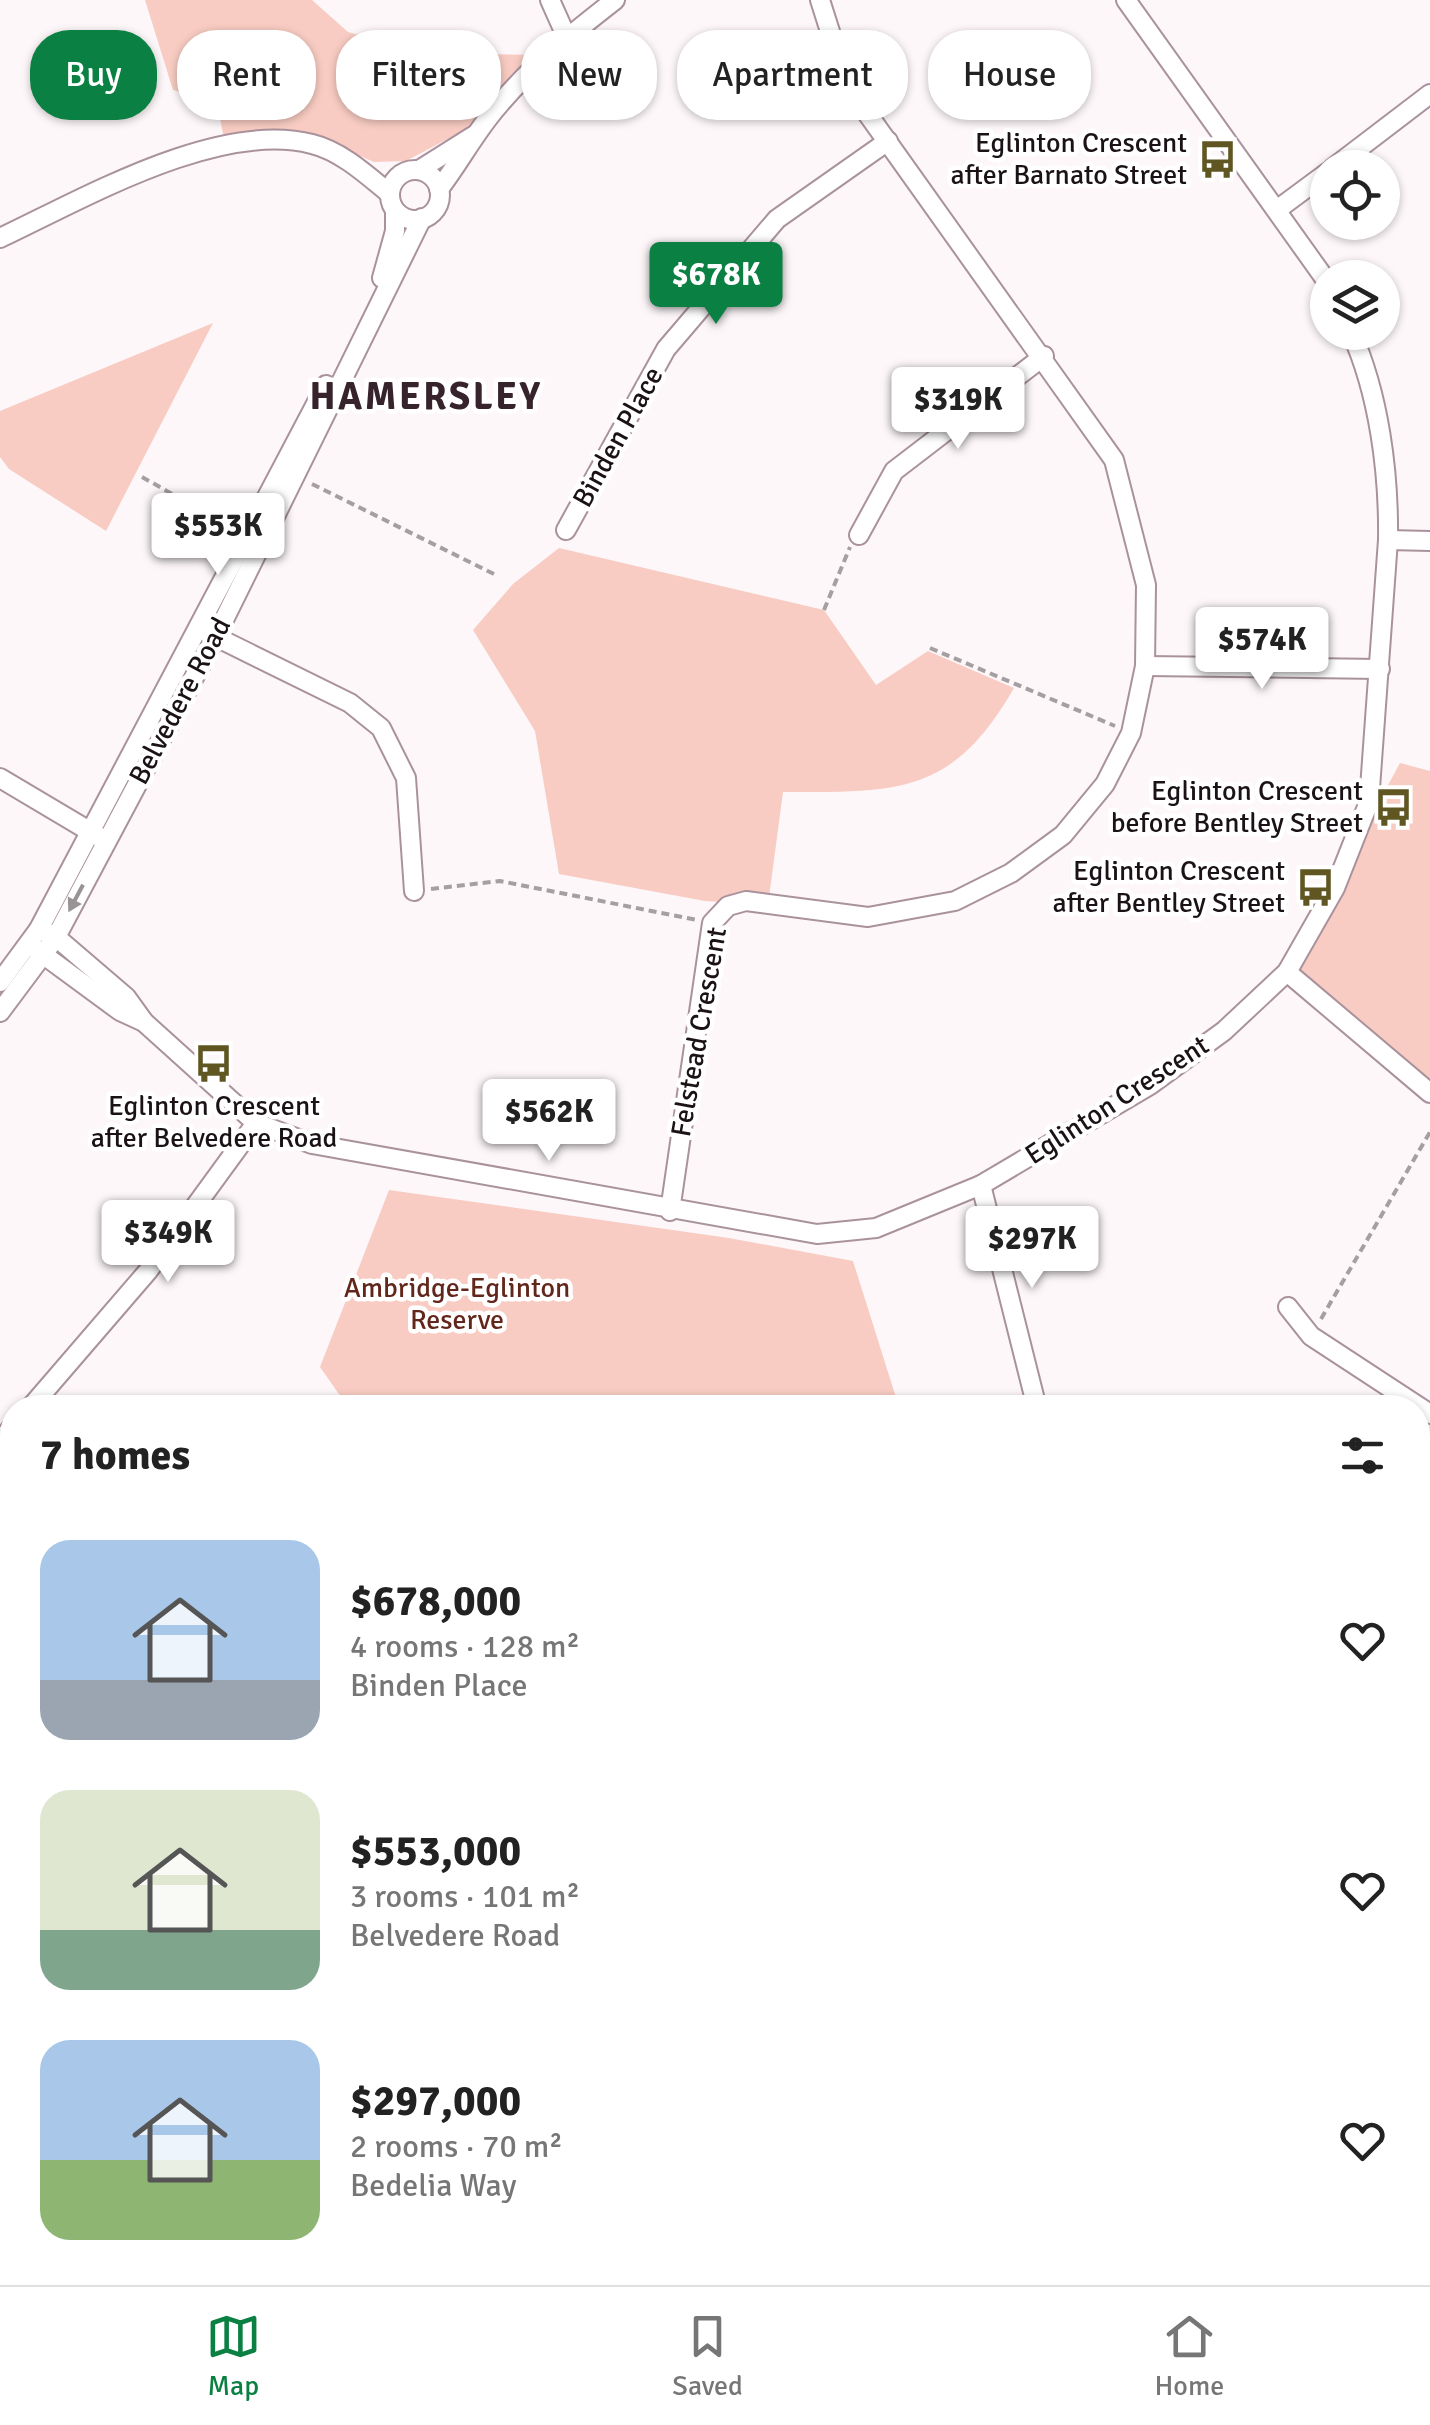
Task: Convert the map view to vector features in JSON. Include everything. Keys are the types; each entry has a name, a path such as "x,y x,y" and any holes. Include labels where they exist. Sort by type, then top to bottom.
{"street":[{"path":"550,0 563,30"},
{"path":"577,30 615,0"},
{"name":"Felstead Crescent","path":"670,1210 712,923 728,906 746,901 868,917 954,901 1011,873 1062,834 1105,784 1131,733 1145,666 1146,585 1114,460 1044,356 847,85 820,0"},
{"path":"1126,0 1312,260"},
{"path":"392,202 398,176 474,136 521,81"},
{"path":"1356,150 1430,94"},
{"path":"0,238 140,172 200,152 291,140 316,145 356,166 412,220 422,218 436,207 439,189 469,151 474,136"},
{"name":"Binden Place","path":"566,530 666,350 777,219 888,142"},
{"path":"356,166 413,170 432,177 439,189"},
{"path":"1278,209 1310,185"},
{"name":"Belvedere Road","path":"208,633 248,537 388,266 392,202"},
{"name":"Belvedere Road","path":"0,1012 294,475 422,218"},
{"name":"Eglinton Crescent","path":"42,941 126,997 144,1022 256,1123 312,1144 817,1234 876,1228 981,1186 1150,1085 1224,1031 1287,972 1335,888 1369,802 1388,540 1388,505 1376,418 1356,350"},
{"path":"859,535 894,471 1044,356"},
{"path":"1388,540 1430,541"},
{"path":"208,633 350,703 381,728 406,778 414,891"},
{"path":"1145,666 1380,669"},
{"path":"0,778 98,837"},
{"name":"Belvedere Road","path":"0,982 42,941"},
{"path":"1287,972 1430,1093"},
{"path":"41,1395 148,1271 256,1123"},
{"path":"981,1186 1034,1395"},
{"path":"1288,1307 1310,1336 1401,1395"}],"path":[{"path":"294,475 496,575"},
{"path":"142,477 248,537"},
{"path":"824,610 845,555 859,535"},
{"path":"930,648 1131,733"},
{"path":"414,891 500,882 712,923"},
{"path":"1310,1336 1430,1132"}],"green space":[{"path":"145,0 312,0 346,30 336,30 336,120 477,120 406,161 374,162 309,134 223,134 220,120 316,120 316,30 177,30 177,91 173,90"},
{"path":"501,54 521,55 521,77 501,97"},
{"path":"213,323 106,531 9,469 0,457 0,411"},
{"path":"559,548 824,610 876,685 928,651 1014,688 968,750 918,781 858,791 783,792 768,905 705,901 559,874 535,731 473,630 513,584"},
{"path":"1400,763 1430,771 1430,1092 1287,972"},
{"name":"Ambridge-Eglinton Reserve","path":"389,1190 729,1238 853,1261 895,1395 340,1395 320,1367"}],"place":[{"name":"Eglinton Crescent after Barnato Street","path":"1217,159"},
{"name":"Eglinton Crescent before Bentley Street","path":"1393,807"},
{"name":"Eglinton Crescent after Bentley Street","path":"1315,887"},
{"name":"Eglinton Crescent after Belvedere Road","path":"214,1063"}],"district":[{"name":"HAMERSLEY","path":"426,396"}]}
